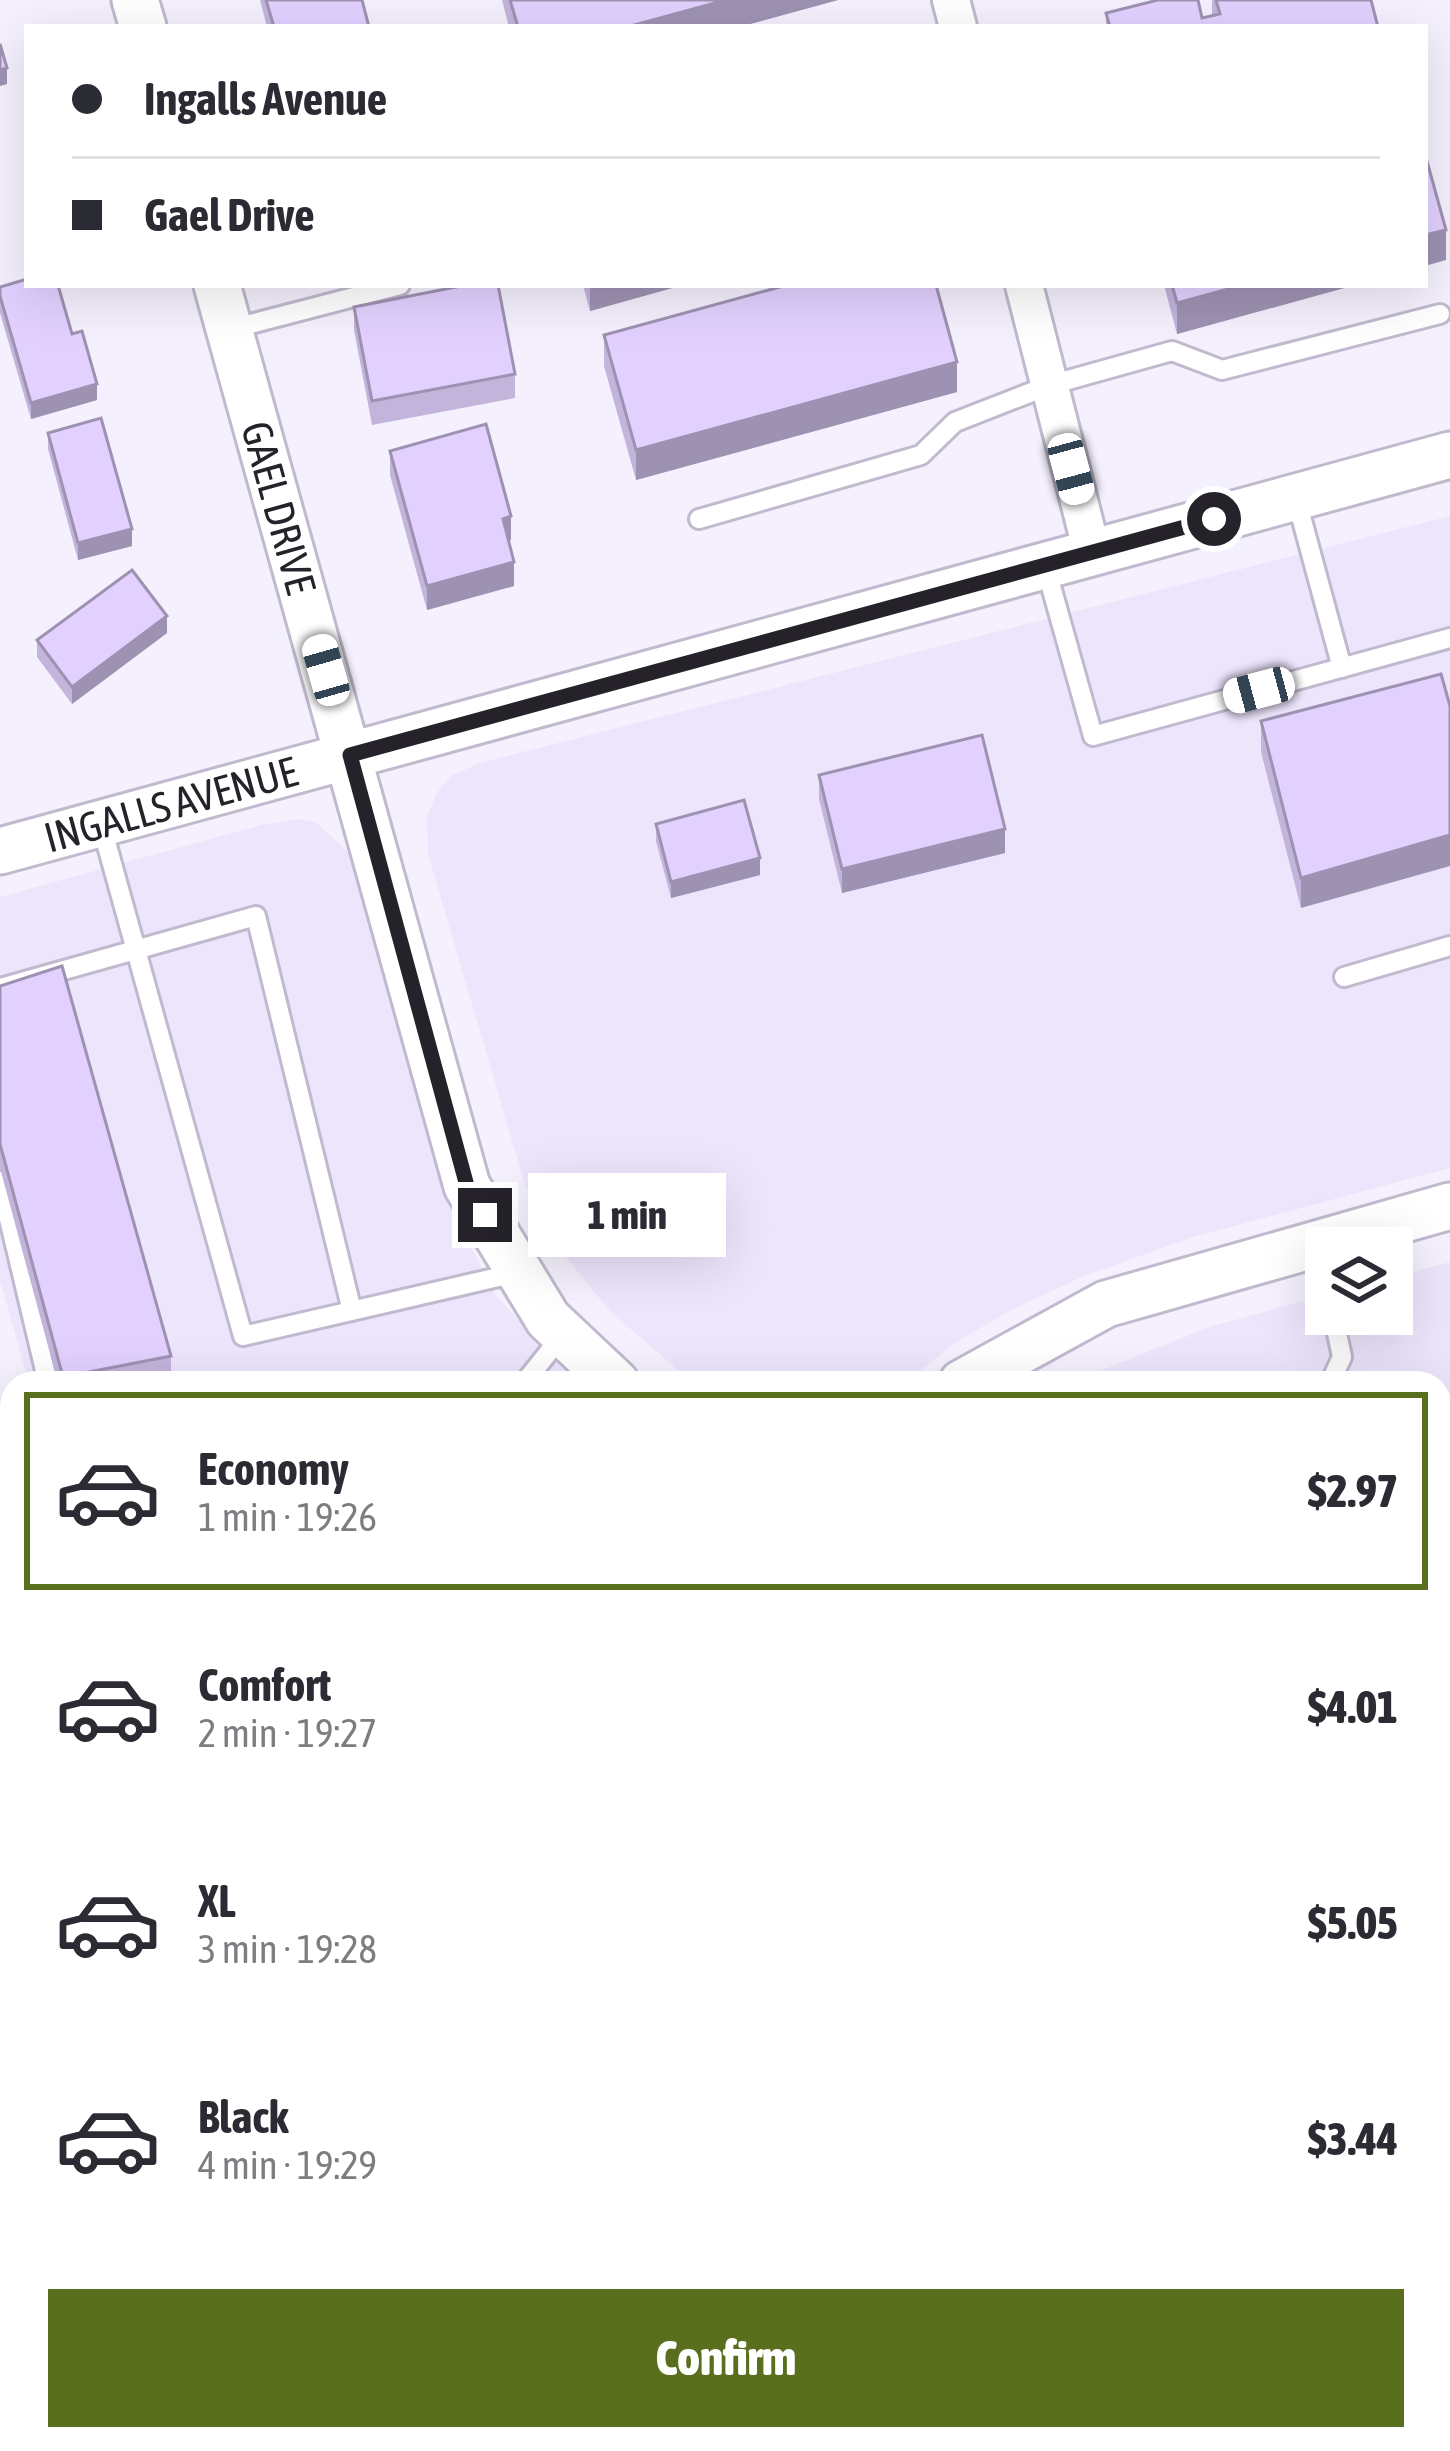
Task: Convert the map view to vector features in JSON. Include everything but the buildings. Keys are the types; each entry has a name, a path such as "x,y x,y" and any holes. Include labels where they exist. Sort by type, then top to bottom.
{"street":[{"name":"GAEL DRIVE","path":"218,288 467,1186 548,1318 604,1371"},
{"path":"1025,288 1093,552"},
{"name":"INGALLS AVENUE","path":"0,851 1450,455"},
{"path":"1401,1227 1450,1206"},
{"path":"984,1371 1106,1304 1305,1264"}],"lane":[{"path":"230,330 389,288"},
{"path":"699,519 921,454 955,422 1050,386 1172,351 1222,370 1440,314"},
{"path":"1295,497 1342,668"},
{"path":"1045,566 1093,736 1450,638"},
{"path":"100,824 242,1336 520,1272"},
{"path":"0,988 256,916 352,1311"},
{"path":"1344,977 1450,946"},
{"path":"0,1181 45,1371"},
{"path":"534,1371 564,1333"},
{"path":"1336,1371 1342,1357 1338,1335"}],"shaded area":[{"path":"1450,516 1450,1168 1193,1237 1084,1276 1007,1312 920,1371 679,1371 611,1312 560,1250 525,1185 428,854 427,817 436,794 452,775 480,763"},
{"path":"300,819 317,823 355,859 446,1184 465,1235 496,1296 566,1371 26,1371 0,1280 0,897 261,825"},
{"path":"1450,1262 1450,1371 1100,1371 1209,1327 1305,1301 1305,1335 1413,1335 1413,1272"}],"route":[{"path":"485,1215 467,1186 350,755 1214,519"}]}
